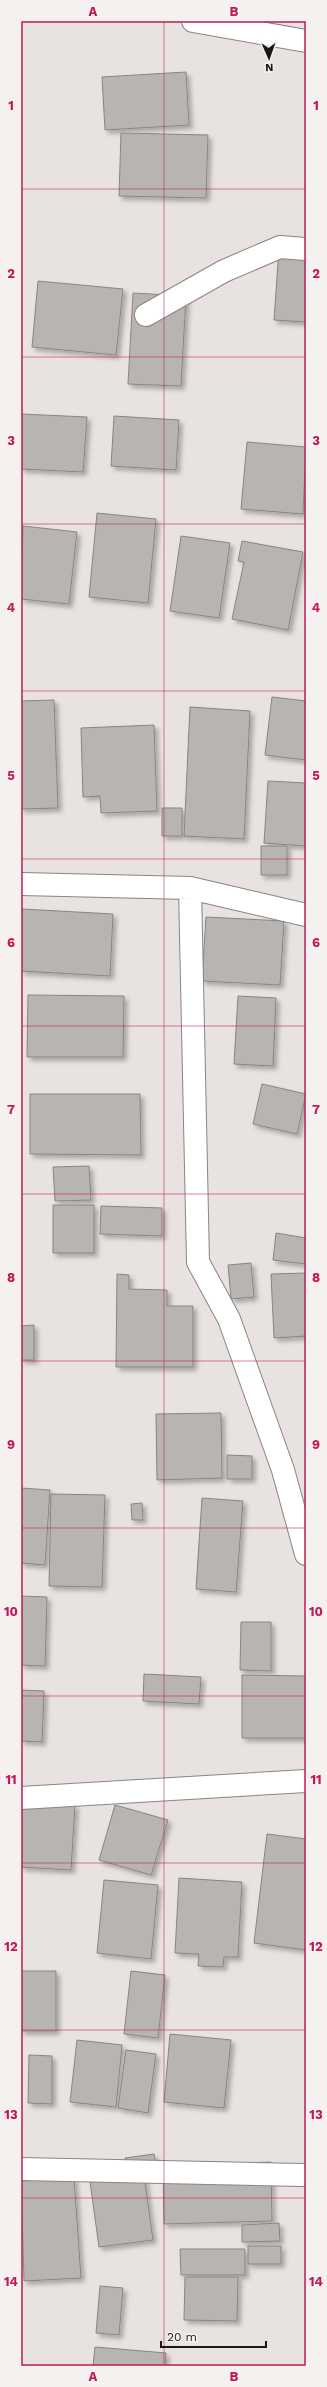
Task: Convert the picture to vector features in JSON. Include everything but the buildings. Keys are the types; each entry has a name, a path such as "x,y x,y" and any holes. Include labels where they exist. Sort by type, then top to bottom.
{"street":[{"path":"193,21 306,41"},
{"path":"146,315 224,271 280,247 306,249"},
{"path":"21,884 190,888 306,915"},
{"path":"190,888 198,1262 229,1319 283,1470 306,1554"},
{"path":"21,1798 306,1782"},
{"path":"21,2169 303,2175"}]}
